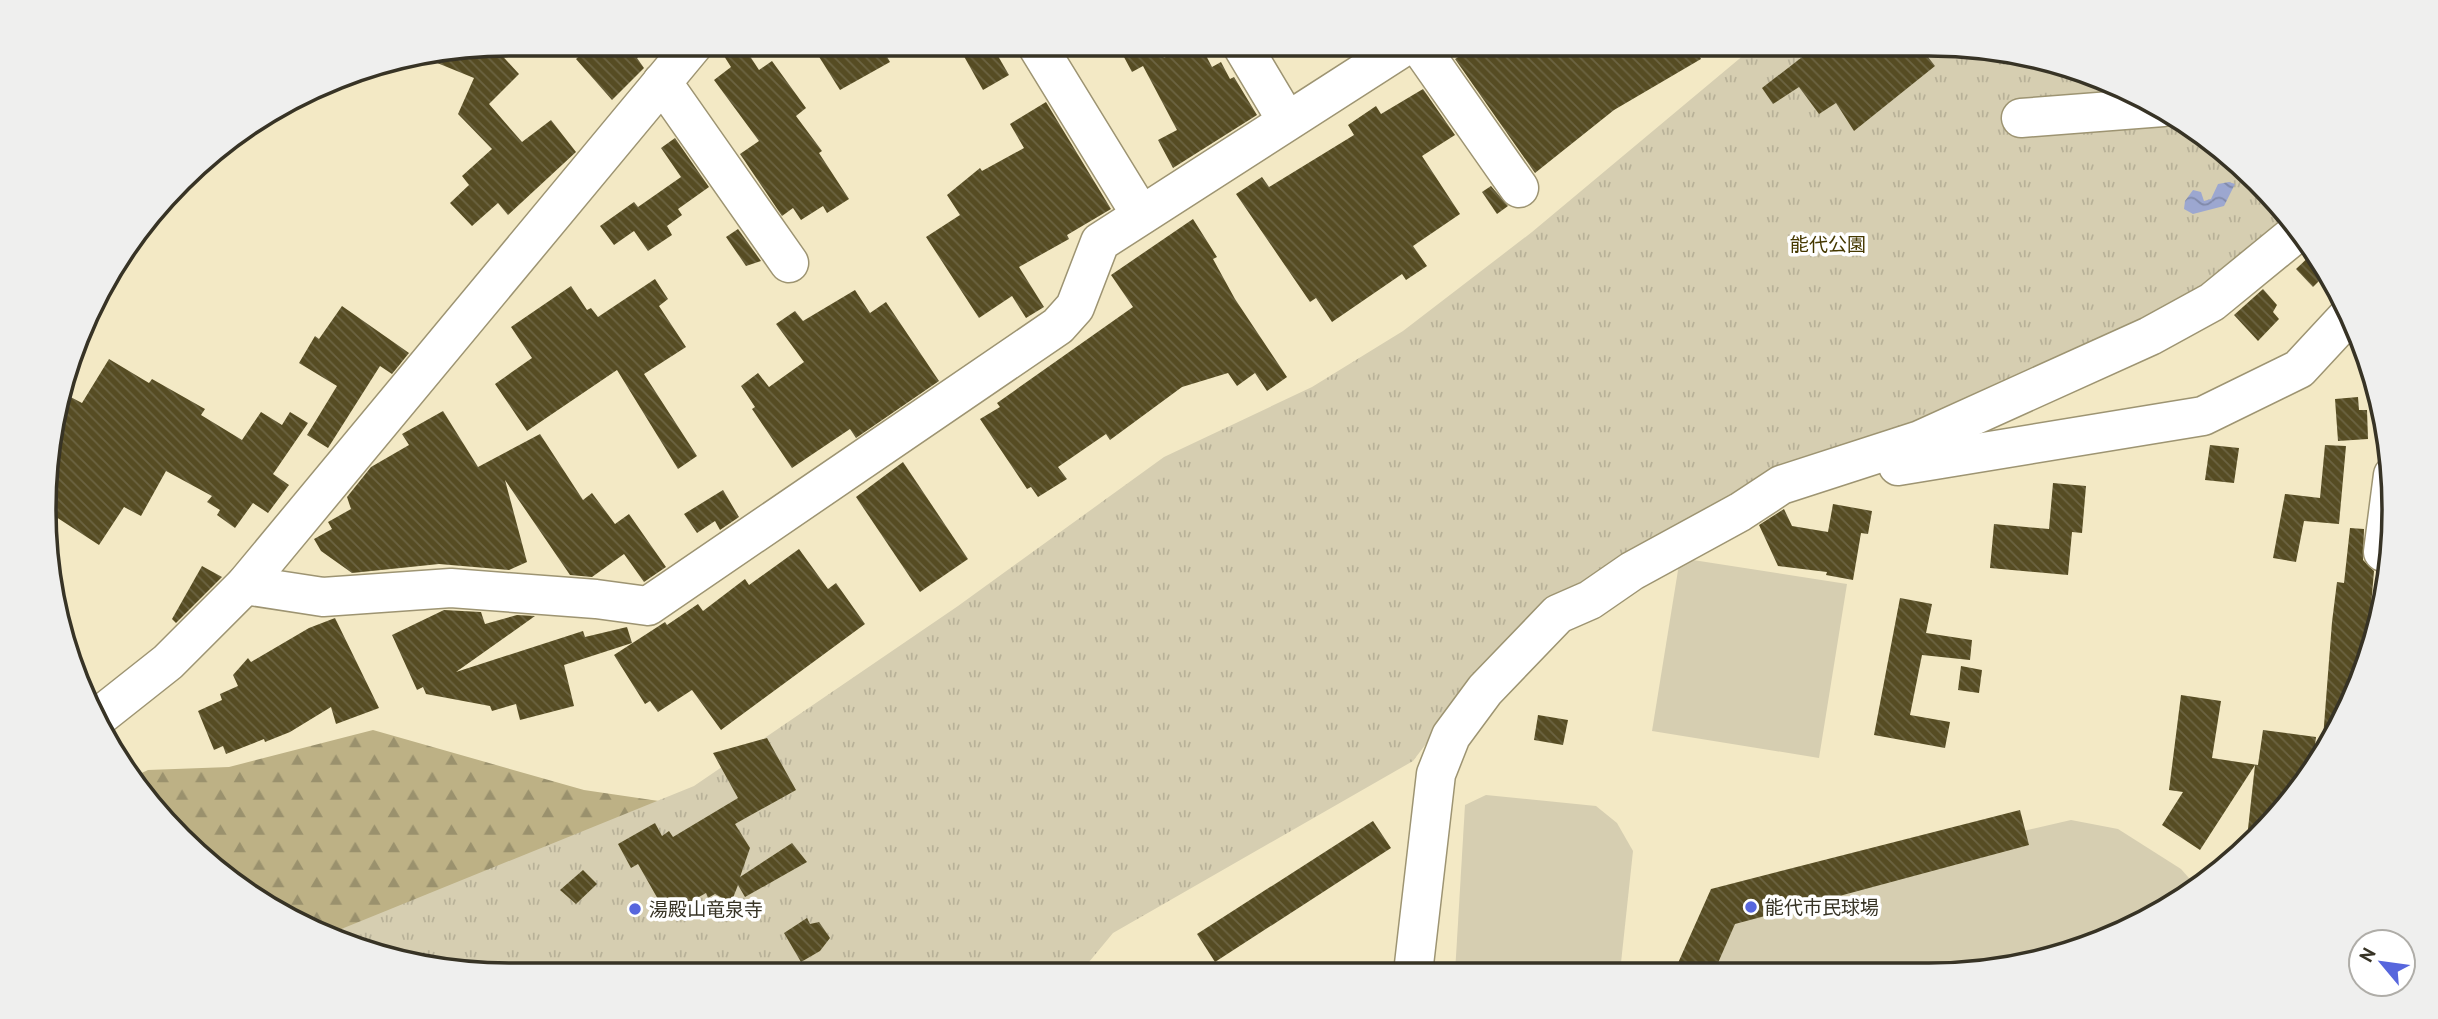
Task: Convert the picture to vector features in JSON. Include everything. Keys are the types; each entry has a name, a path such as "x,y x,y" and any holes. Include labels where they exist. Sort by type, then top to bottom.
{"street":[{"path":"104,712 168,662 245,585 684,56"},
{"path":"1042,56 1141,215"},
{"path":"1248,56 1287,121"},
{"path":"245,585 323,597 451,588 596,599 648,606 1058,326 1074,307 1100,242 1389,56"},
{"path":"1426,56 1519,188"},
{"path":"662,82 789,263"},
{"path":"2021,118 2140,109"},
{"path":"1414,963 1436,774 1451,736 1485,690 1558,614 1590,600 1632,571 1740,512 1781,485 1920,440 2174,323 2212,302 2291,237"},
{"path":"1920,440 1898,466 2203,416 2299,369 2341,323"}],"green space":[{"name":"能代公園","path":"1743,56 1958,57 2046,71 2129,103 2180,132 2228,169 2284,228 2218,280 1492,657 1413,761 1113,933 1088,963 480,962 392,948 340,930 694,786 958,606 1164,457 1312,387 1403,331 1532,232"},
{"path":"1680,558 1847,584 1819,758 1652,731"},
{"path":"373,730 584,790 821,825 535,963 480,962 392,948 336,928 283,902 258,887 210,850 169,809 141,773 148,770 229,767"},
{"path":"1486,795 1596,806 1617,823 1633,851 1621,963 1456,963 1465,805"},
{"path":"2071,820 2118,829 2181,869 2190,880 2129,916 2074,939 2017,954 1958,962 1695,963 1724,900"}],"water":[{"path":"2218,184 2235,184 2224,206 2193,214 2184,209 2185,201 2193,190 2201,192 2204,201 2211,199"}],"building":[{"path":"503,56 519,74 489,104 522,142 551,120 576,152 508,215 498,203 472,226 450,203 469,185 462,176 492,149 458,114 474,78 436,62"},
{"path":"579,56 639,56 637,58 644,68 612,100 576,59"},
{"path":"724,56 750,56 759,70 772,61 806,108 796,116 822,151 819,153 849,199 827,213 823,206 801,220 793,208 782,216 740,154 759,141 714,80 731,67"},
{"path":"819,56 887,56 890,62 840,90"},
{"path":"964,56 998,56 1009,75 983,90"},
{"path":"1123,56 1206,56 1212,67 1221,62 1230,79 1234,77 1257,115 1173,168 1158,140 1177,130 1143,66 1132,72"},
{"path":"1460,56 1699,56 1701,59 1614,110 1535,173 1455,59"},
{"path":"1803,56 1929,56 1935,66 1854,131 1836,103 1819,114 1799,87 1773,104 1762,88"},
{"path":"1423,89 1455,135 1422,156 1460,214 1413,246 1427,266 1406,280 1402,274 1332,322 1316,298 1310,302 1236,194 1262,177 1269,187 1354,135 1348,125 1376,106 1381,114"},
{"path":"1046,102 1111,209 1067,235 1069,239 1019,267 1044,307 1026,318 1012,296 979,318 926,237 960,215 947,195 980,168 982,171 1024,148 1010,124"},
{"path":"675,138 709,187 678,209 682,215 667,226 672,235 648,251 634,231 614,245 600,226 634,202 638,207 681,177 661,148"},
{"path":"1491,186 1508,206 1497,214 1482,192"},
{"path":"1193,219 1217,257 1213,259 1235,299 1287,377 1267,391 1255,373 1237,386 1228,373 1182,387 1110,440 1106,434 1058,467 1067,479 1038,497 1031,487 1027,489 980,419 1000,407 997,403 1133,307 1111,275"},
{"path":"738,229 761,261 746,266 726,237"},
{"path":"2307,259 2320,280 2313,287 2296,269"},
{"path":"655,279 668,299 659,306 686,347 644,374 697,456 678,469 617,370 527,431 495,384 532,358 511,327 571,286 587,310 591,308 598,317"},
{"path":"2263,289 2277,305 2273,312 2279,319 2258,341 2234,315"},
{"path":"855,290 870,313 886,302 939,381 856,438 850,429 792,468 752,409 755,407 741,386 758,373 769,387 804,362 776,324 795,311 803,321"},
{"path":"342,306 409,353 392,374 380,366 328,448 307,435 337,386 299,363 315,336 319,339"},
{"path":"109,359 149,383 152,379 205,409 201,415 242,440 261,412 282,425 290,412 308,423 273,474 289,485 268,513 253,503 235,528 217,515 220,510 207,502 212,496 166,471 141,516 124,507 99,545 56,517 60,450 70,397 82,403"},
{"path":"2358,397 2359,410 2367,410 2368,439 2338,441 2335,399"},
{"path":"443,411 478,467 540,434 583,500 592,493 615,524 629,514 666,567 644,582 624,554 592,577 570,575 505,480 527,562 509,570 439,564 352,573 321,551 314,539 332,529 328,522 351,509 347,497 371,467 409,445 402,434"},
{"path":"2210,445 2239,448 2234,483 2205,480"},
{"path":"2325,445 2346,446 2339,524 2304,521 2296,562 2273,558 2285,494 2320,498"},
{"path":"903,462 968,559 920,592 856,497"},
{"path":"2053,483 2086,486 2082,533 2072,532 2068,575 1990,568 1994,524 2049,529"},
{"path":"723,490 739,517 720,530 715,521 697,533 684,514"},
{"path":"1833,504 1872,511 1868,534 1861,533 1853,580 1826,575 1827,572 1778,566 1759,525 1784,509 1792,526 1828,532"},
{"path":"2350,528 2364,529 2363,560 2374,571 2371,609 2358,655 2324,731 2337,582 2344,583"},
{"path":"799,549 828,589 836,583 865,624 721,730 692,690 658,712 650,701 645,704 614,655 698,604 703,611 745,579 749,585"},
{"path":"202,566 222,577 176,623 172,619"},
{"path":"1900,598 1932,604 1926,633 1972,640 1970,660 1922,655 1910,715 1950,722 1945,748 1874,735"},
{"path":"444,610 481,612 485,624 517,615 535,616 456,672 583,631 585,637 627,627 632,643 564,665 574,706 520,720 516,704 492,711 490,706 426,694 423,687 417,690 392,635"},
{"path":"335,618 379,708 336,724 331,707 290,732 265,742 264,739 226,754 223,746 214,750 198,711 222,700 220,694 238,686 233,675 248,658 251,662 309,628"},
{"path":"1961,666 1982,670 1979,693 1958,690"},
{"path":"2181,695 2221,701 2212,758 2258,765 2263,730 2316,737 2315,746 2288,786 2248,831 2255,765 2200,850 2162,825 2183,792 2169,790"},
{"path":"1538,715 1568,720 1563,745 1534,740"},
{"path":"767,738 796,790 735,824 750,848 740,877 792,843 807,862 745,897 738,885 731,903 715,894 708,898 706,893 667,915 638,864 631,868 618,844 655,823 662,836 669,831 673,837 738,798 713,753"},
{"name":"能代市民球場","path":"2020,810 2029,845 1735,924 1718,963 1678,963 1711,889"},
{"path":"1373,821 1391,848 1215,962 1197,934"},
{"path":"583,870 597,884 576,904 560,890"},
{"path":"807,918 810,924 819,922 830,938 820,951 801,962 784,933"}],"place":[{"name":"能代市民球場","path":"1751,907"},
{"name":"湯殿山竜泉寺","path":"635,909"}]}
